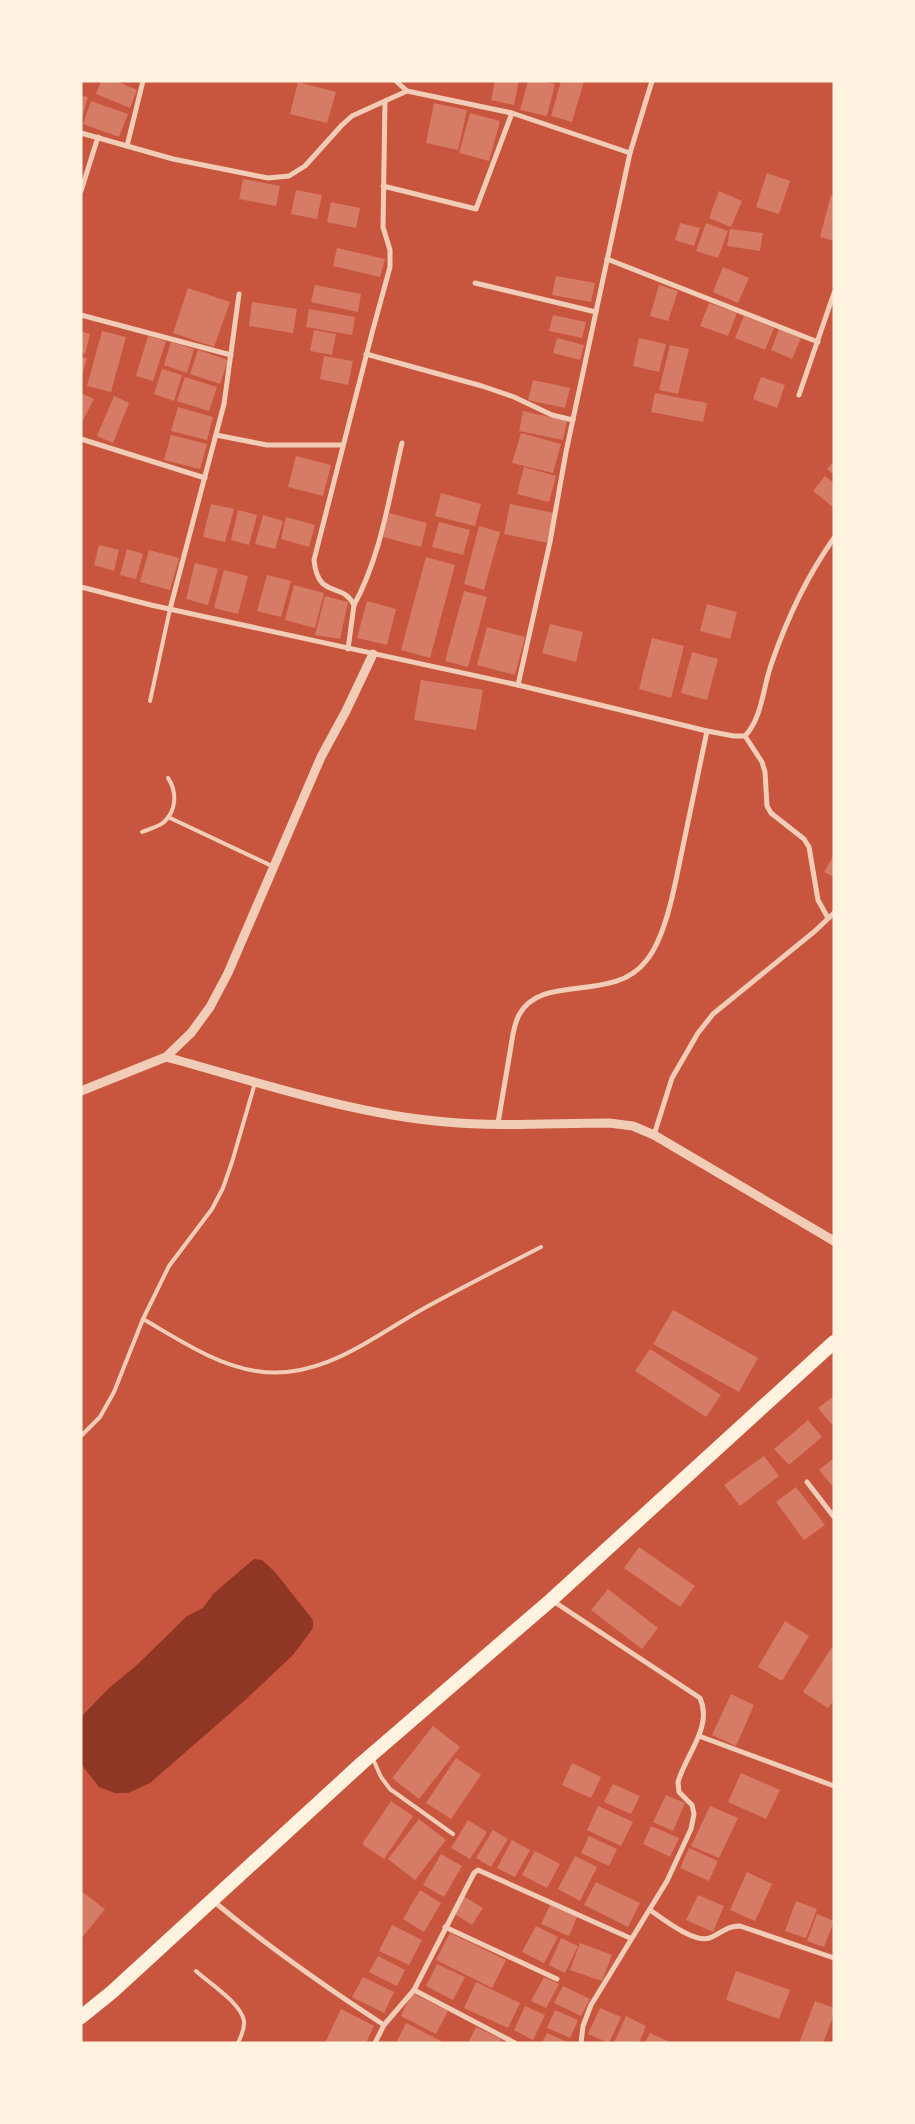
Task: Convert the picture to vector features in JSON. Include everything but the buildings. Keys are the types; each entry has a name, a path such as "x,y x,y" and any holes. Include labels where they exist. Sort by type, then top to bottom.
{"highway":[{"path":"81,2017 112,1992 371,1755 551,1600 834,1342"}],"street":[{"path":"127,146 143,81"},
{"path":"396,81 407,91 512,113 630,153"},
{"path":"518,685 550,542 573,420 630,153 652,81"},
{"path":"81,132 173,160 268,178 288,176 305,166 352,116 407,91"},
{"path":"354,605 351,599 321,583 315,573 314,560 342,445 390,267 390,250 383,227 385,101"},
{"path":"384,186 476,209 512,113"},
{"path":"81,191 98,137"},
{"path":"607,258 818,342"},
{"path":"475,283 596,312"},
{"path":"799,395 834,293"},
{"path":"170,608 224,404 239,294"},
{"path":"81,315 231,355"},
{"path":"366,354 482,386 514,397 552,415 573,420"},
{"path":"216,435 266,445 342,445"},
{"path":"81,439 205,478"},
{"path":"348,649 354,605 366,582 402,443"},
{"path":"745,736 754,723 771,665 791,614 821,557 834,538"},
{"path":"81,587 348,649 518,685 707,731 745,736"},
{"path":"81,1091 166,1057 191,1033 210,1007 228,973 321,757 373,654"},
{"path":"498,1123 514,1032 518,1017 526,1004 543,994 613,984 634,974 647,961 664,926 707,731"},
{"path":"745,736 764,767 767,806 771,813 804,839 809,847 818,900 828,918"},
{"path":"654,1135 672,1078 698,1033 713,1014 834,913"},
{"path":"166,1057 347,1106 395,1115 447,1122 609,1122 633,1126 654,1135 834,1241"},
{"path":"807,1482 834,1516"},
{"path":"551,1600 700,1698 704,1706 704,1719 699,1736 678,1782 679,1792 692,1805 694,1814 691,1829 667,1881 650,1910 630,1938 591,2005 583,2026 580,2042"},
{"path":"699,1736 834,1786"},
{"path":"375,2043 384,2025 414,1990 445,1927 474,1873 478,1870 630,1938"},
{"path":"212,1900 245,1928 310,1977 384,2025"},
{"path":"650,1910 678,1928 700,1939 713,1937 724,1928 740,1926 834,1958"},
{"path":"445,1927 557,1979"},
{"path":"414,1990 515,2043"}],"lane":[{"path":"150,701 170,608"},
{"path":"142,832 162,823 168,817 175,795 168,778"},
{"path":"168,817 274,867"},
{"path":"81,1436 100,1417 114,1392 143,1319 168,1266 212,1208 223,1188 256,1082"},
{"path":"143,1319 192,1347 229,1364 256,1371 284,1373 317,1367 373,1341 424,1308 541,1247"},
{"path":"371,1755 381,1776 390,1789 412,1807 453,1834"},
{"path":"196,1971 240,2011 244,2021 244,2030 238,2043"}],"shaded area":[{"path":"254,1559 262,1560 275,1572 313,1620 313,1628 293,1655 243,1702 150,1783 128,1793 115,1793 99,1787 81,1764 81,1718 83,1715 109,1688 137,1665 187,1616 203,1608 214,1593"}]}
